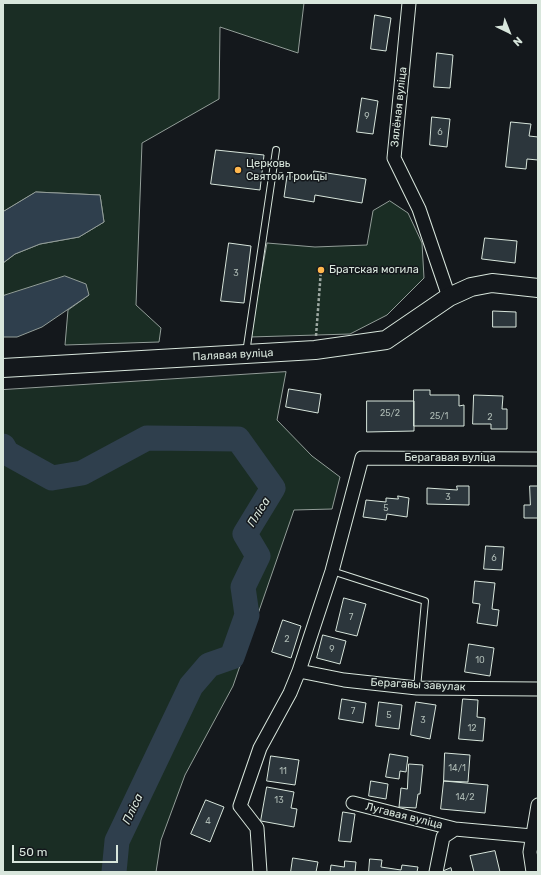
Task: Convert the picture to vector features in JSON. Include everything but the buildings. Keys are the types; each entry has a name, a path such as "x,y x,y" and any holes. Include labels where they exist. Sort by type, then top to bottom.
{"street":[{"name":"Зялёная вуліца","path":"409,3 394,158 419,209 449,297"},
{"name":"Палявая вуліца","path":"3,368 315,350 386,340 449,297 471,287 492,283 538,288"},
{"name":"Берагавая вуліца","path":"332,571 362,458 538,459"},
{"path":"260,872 257,828 240,806 260,748 290,693 299,671 332,571"},
{"name":"Берагавы завулак","path":"299,671 344,680 417,688 538,689"},
{"name":"Лугавая вуліца","path":"353,803 455,829 532,836"},
{"path":"533,872 530,852 538,805"},
{"name":"Лугавая вуліца","path":"436,872 443,837 455,829"}],"lane":[{"path":"246,354 276,150"},
{"path":"332,571 425,601 417,688"}],"path":[{"path":"315,350 320,270"}],"green space":[{"path":"3,3 304,3 298,53 220,27 219,99 142,143 136,305 161,328 159,342 65,345 68,310 89,295 3,296 3,263 15,254 40,244 79,237 104,222 100,195 36,192 3,212"},
{"path":"390,201 408,213 422,243 424,278 387,315 350,334 250,337 267,243 315,247 367,245 373,211"},
{"path":"286,372 277,420 312,456 340,477 332,509 294,510 233,686 185,775 161,840 156,872 3,872 3,390"}],"water":[{"path":"36,192 100,195 104,222 79,237 40,244 15,254 3,263 3,212"},
{"path":"65,276 86,284 89,295 42,327 17,337 3,337 3,296"}],"waterway":[{"name":"Пліса","path":"3,446 7,453 52,478 82,473 147,438 238,439 273,488 245,534 258,556 243,587 247,615 232,657 209,665 191,686 117,841 114,872"}],"place":[{"name":"Церковь Святой Троицы","path":"238,170"},
{"name":"Братская могила","path":"321,270"}]}
